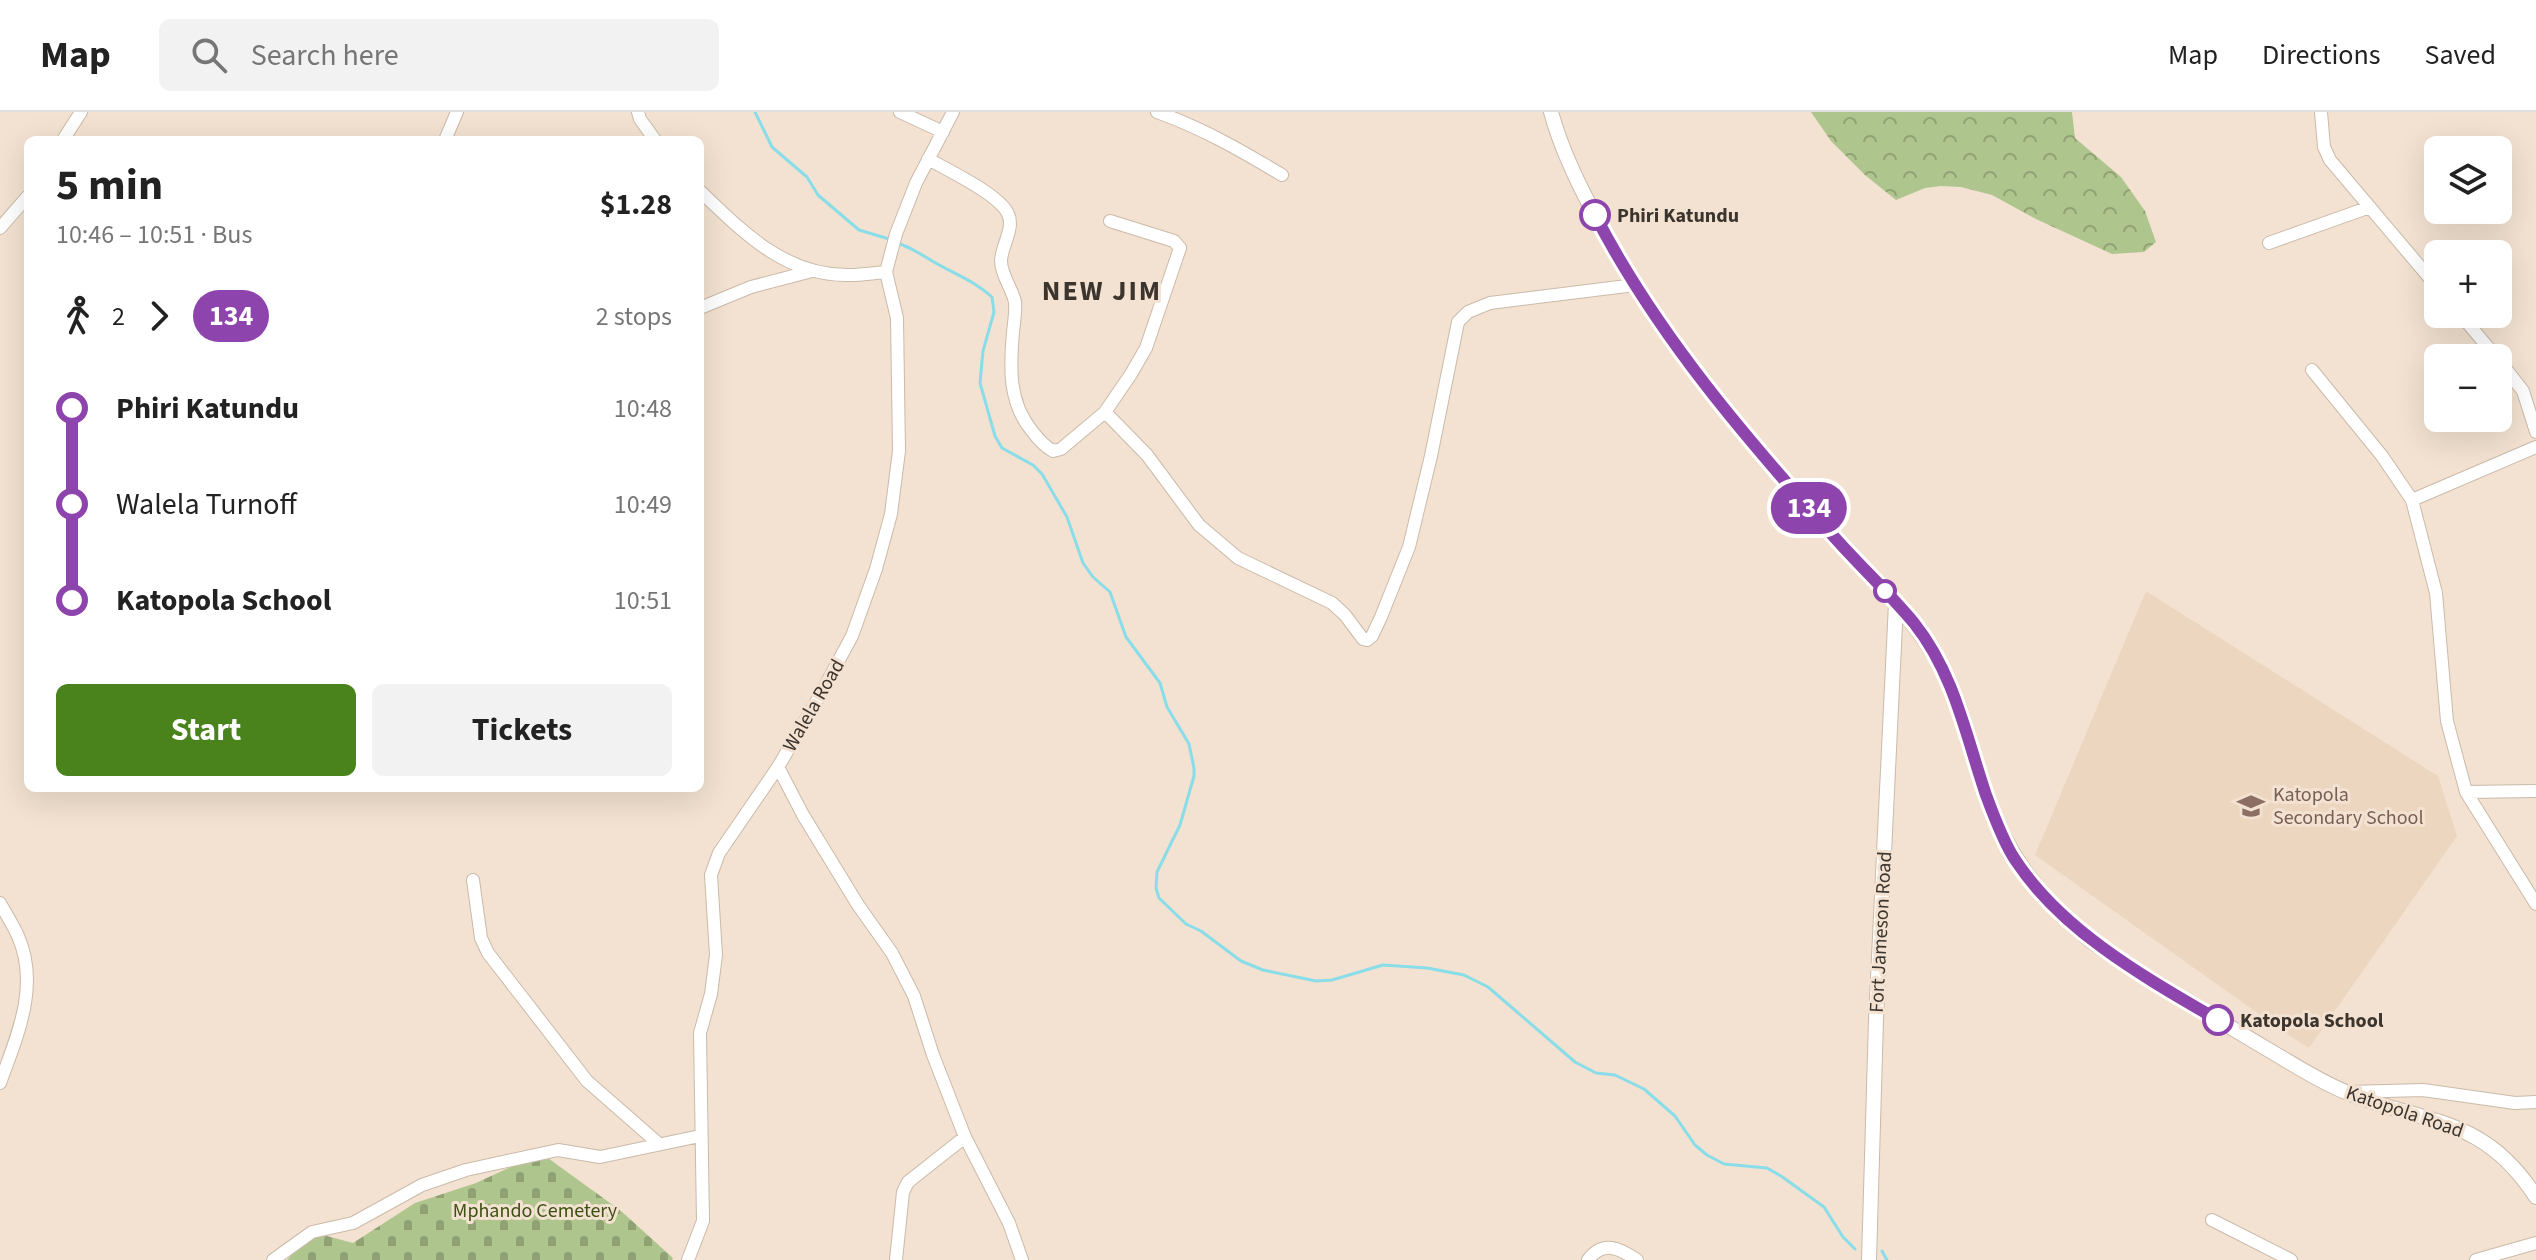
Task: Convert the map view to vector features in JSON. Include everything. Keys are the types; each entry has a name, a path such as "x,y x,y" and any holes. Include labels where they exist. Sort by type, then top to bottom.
{"street":[{"path":"66,136 81,112"},
{"path":"447,136 457,112"},
{"path":"638,112 652,136"},
{"path":"900,112 943,132"},
{"name":"Walela Road","path":"953,112 928,159 896,234 886,272 897,318 900,403 899,451 891,514 876,569 852,636 778,767 803,815 858,905 892,953 914,996 965,1137 1009,1223 1022,1260"},
{"path":"1157,112 1194,125 1282,175"},
{"name":"Katopola Road","path":"1551,112 1578,183 1635,285 1699,378 1810,510 1916,625 1939,662 1965,722 1987,797 2015,860 2051,903 2088,938 2194,1006 2346,1093 2470,1133 2491,1145 2511,1164 2536,1197"},
{"path":"2321,112 2324,147 2330,160 2424,271"},
{"path":"928,159 1001,203 1008,212 1010,219 1000,259 1015,303 1012,393 1021,417 1053,451 1061,449 1105,412 1146,348 1180,248 1174,241 1110,221"},
{"path":"704,195 744,232 790,264 812,271 848,275 886,272"},
{"path":"0,228 24,201"},
{"path":"2269,243 2370,207"},
{"path":"704,306 751,287 812,271"},
{"path":"1105,412 1147,455 1199,525 1238,558 1332,603 1367,640 1381,617 1409,547 1458,322 1468,312 1490,303 1635,285"},
{"path":"2472,328 2485,344"},
{"path":"2312,370 2382,456 2412,500 2436,593 2447,721 2466,792 2536,904"},
{"path":"2512,377 2523,391 2536,432"},
{"path":"2412,500 2536,447"},
{"name":"Fort Jameson Road","path":"1869,1260 1876,1020 1896,603"},
{"path":"688,1260 703,1221 700,1033 711,994 716,955 711,875 719,853 778,767"},
{"path":"2466,792 2536,791"},
{"path":"473,880 481,938 488,953 587,1081 659,1144"},
{"path":"0,903 19,938 27,966 26,1004 0,1083"},
{"path":"2346,1093 2423,1090 2515,1103 2536,1102"},
{"path":"273,1260 312,1232 353,1223 422,1185 466,1170 558,1150 600,1157 700,1136"},
{"path":"896,1260 903,1192 908,1182 965,1137"},
{"path":"2212,1220 2291,1260"},
{"path":"2476,1260 2536,1243"},
{"path":"1588,1260 1594,1252 1604,1247 1617,1248 1637,1260"}],"shaded area":[{"name":"Katopola Secondary School","path":"2146,591 2438,776 2457,836 2309,1048 2035,855"}],"green space":[{"path":"1811,112 2072,112 2075,138 2121,177 2145,211 2156,242 2144,252 2112,254 1992,195 1961,187 1925,188 1896,200 1831,141"},
{"name":"Mphando Cemetery","path":"541,1153 621,1211 672,1260 287,1260 312,1232 353,1243 415,1203 476,1183"}],"waterway":[{"path":"755,112 772,147 807,177 818,195 859,230 889,239"},
{"path":"900,244 992,297 994,312 983,351 980,383 995,436 1002,448 1033,465 1042,474 1067,517 1083,563 1110,592 1126,637 1160,683 1167,707 1189,744 1194,776 1180,825 1157,872 1159,898 1186,924 1201,931 1241,961 1263,970 1316,981 1332,980 1383,965 1427,968 1464,975 1488,987 1575,1062 1596,1073 1615,1075 1644,1089 1675,1116 1695,1145 1707,1155 1724,1164 1767,1168 1781,1176 1824,1207 1843,1237 1855,1249"},
{"path":"1882,1251 1887,1260"}],"bus line":[{"name":"134","path":"1595,215 1635,285 1699,378 1810,510 1916,625 1939,662 1965,722 1987,797 2015,860 2051,903 2088,938 2218,1020"}],"place":[{"name":"Phiri Katundu","path":"1595,215"},
{"name":"Katopola Secondary School","path":"2251,806"},
{"name":"Katopola School","path":"2218,1020"}],"district":[{"name":"NEW JIM","path":"1102,290"}]}
